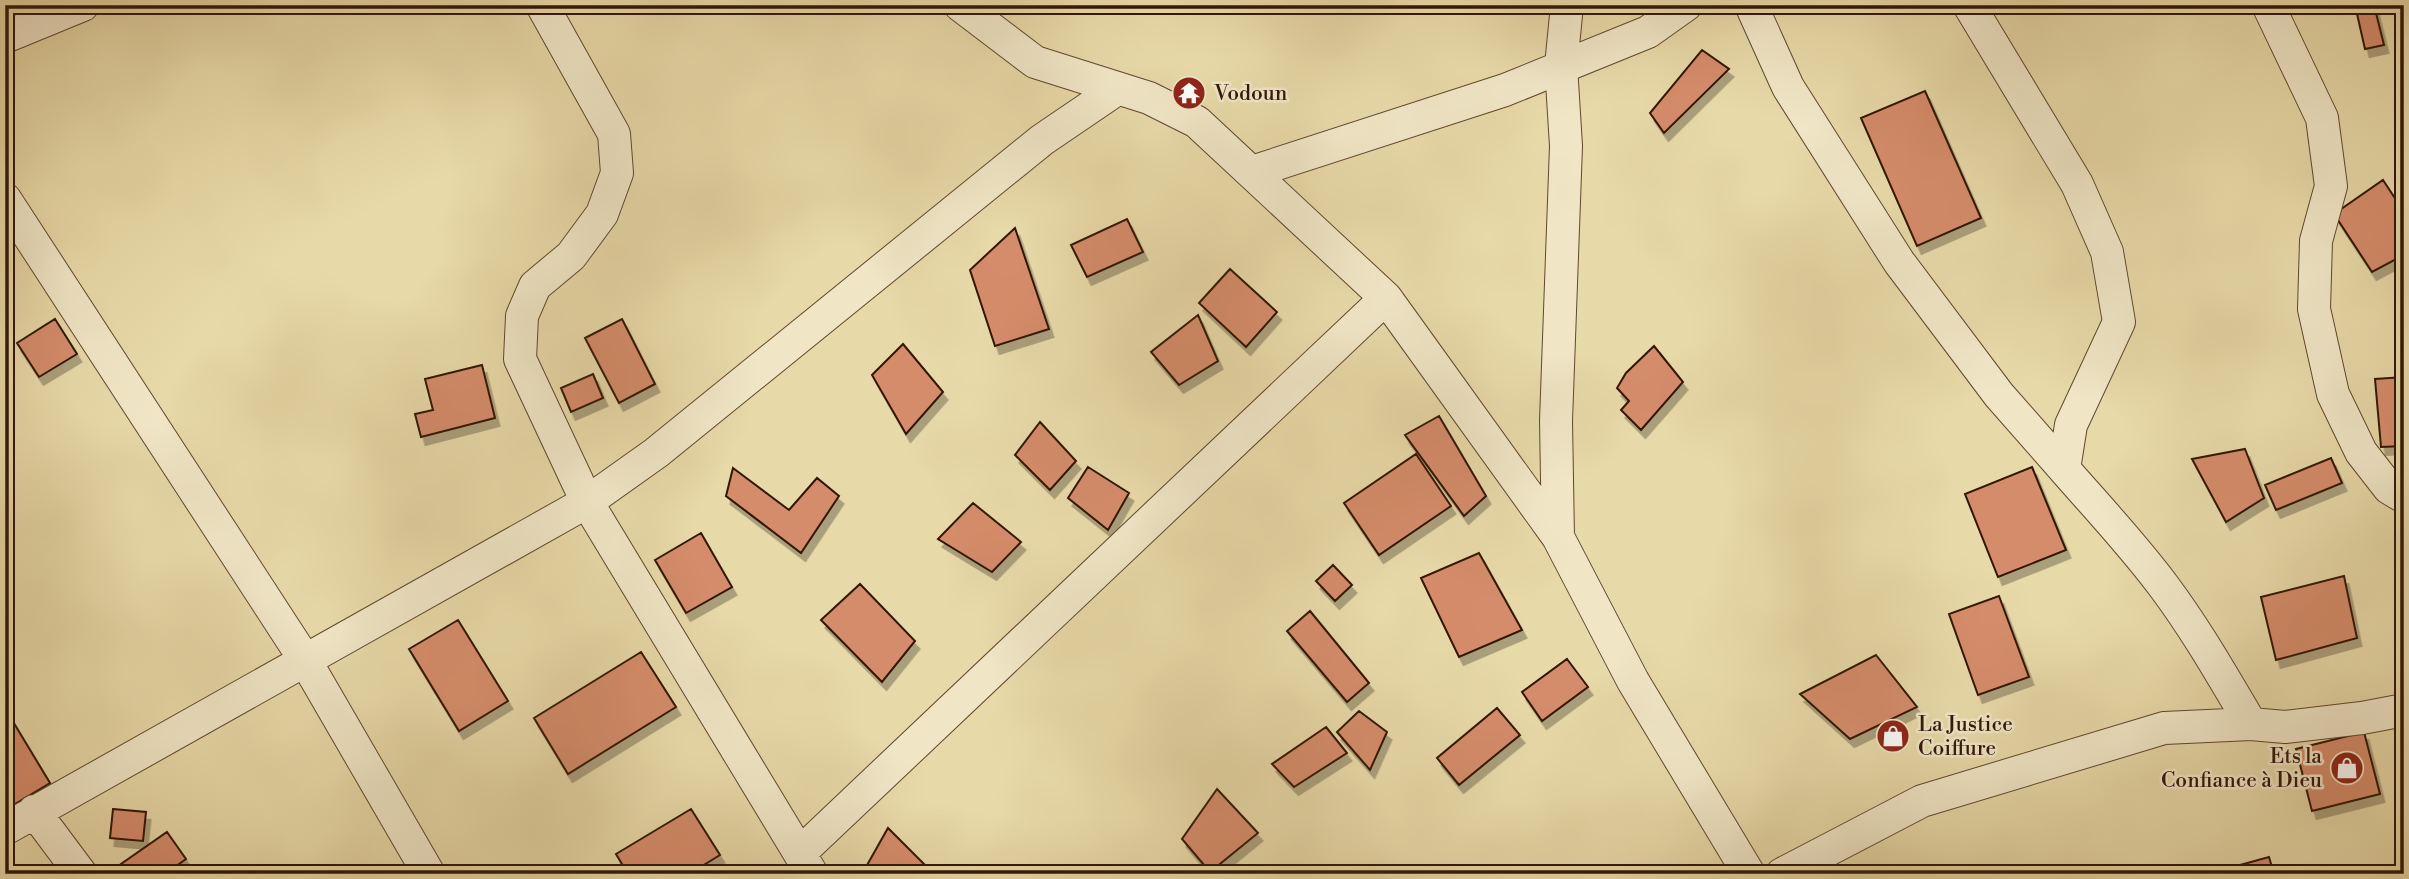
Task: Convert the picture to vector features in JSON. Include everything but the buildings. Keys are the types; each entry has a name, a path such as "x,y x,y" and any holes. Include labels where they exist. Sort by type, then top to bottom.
{"street":[{"path":"5,37 83,5"},
{"path":"542,5 614,134 617,173 602,214 570,256 535,286 522,316 520,359 587,502 806,863 1386,298"},
{"path":"960,5 1035,62 1149,98 1197,121 1386,298 1558,537 1633,681 1749,874"},
{"path":"1558,537 1556,421 1566,146 1561,66 1567,5"},
{"path":"1252,172 1505,90 1648,32 1686,5"},
{"path":"1751,5 1788,87 1899,262 1999,395 2126,538 2164,586 2200,638 2250,724"},
{"path":"1969,5 2077,184 2108,252 2119,322 2071,425 2064,469"},
{"path":"2268,5 2322,118 2332,186 2316,241 2314,309 2333,394 2361,452 2389,488 2404,498"},
{"path":"5,829 587,502 667,444 1041,140 1117,89"},
{"path":"5,199 305,660 429,874"},
{"path":"1782,874 1922,801 2164,728 2250,724 2285,727 2404,710"},
{"path":"34,811 82,874"}],"place":[{"name":"Vodoun","path":"1189,93"},
{"name":"La Justice Coiffure","path":"1893,736"},
{"name":"Ets la Confiance à Dieu","path":"2347,768"}]}
